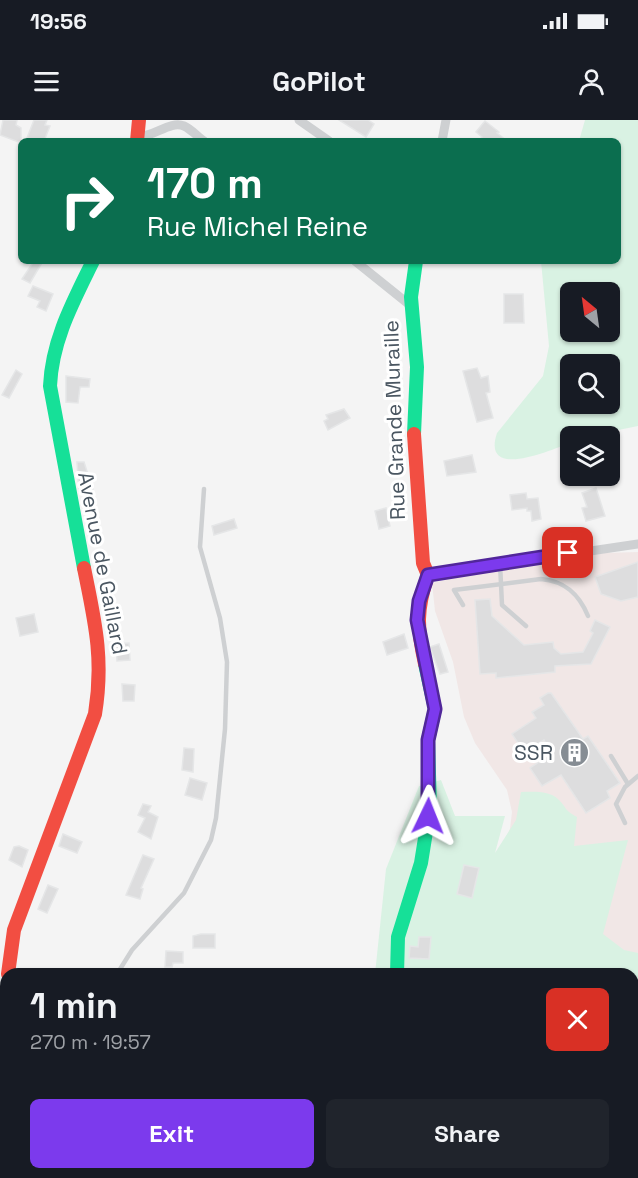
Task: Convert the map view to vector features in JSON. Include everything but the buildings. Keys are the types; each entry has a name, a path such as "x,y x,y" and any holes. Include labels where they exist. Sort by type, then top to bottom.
{"street":[{"path":"137,138 139,120"},
{"path":"299,120 325,138"},
{"path":"443,138 446,120"},
{"path":"144,138 174,126 182,126 200,138"},
{"name":"Avenue de Gaillard","path":"9,968 14,930 95,714 102,679 99,641 50,386 51,368 60,329 92,264"},
{"path":"359,264 411,306"},
{"name":"Rue Grande Muraille","path":"416,264 411,306 417,367 415,478 423,563 428,575"},
{"path":"397,968 398,937 421,863 430,807 428,740 435,709 417,620 419,601 428,575 638,544"}],"lane":[{"path":"121,968 132,950 184,893 211,840 216,818 225,729 227,662 220,618 200,547 204,489"},
{"path":"500,563 502,605 526,626"},
{"path":"463,605 454,590 541,579 562,583 576,595 588,616"},
{"path":"611,756 628,784"},
{"path":"625,823 616,804 628,784 638,776"}],"shaded area":[{"path":"638,552 638,965 626,968 594,968 479,893 510,829 512,812 507,790 475,743 464,717 453,662 435,611 432,583 517,565 604,553"}],"green space":[{"path":"585,120 638,120 638,426 620,430 620,426 560,426 560,447 520,459 499,456 495,447 497,433 543,376 549,346 541,264 621,264 621,138 580,138"},
{"path":"441,780 455,816 505,816 495,853 516,820 521,792 541,792 551,795 577,817 574,846 628,840 603,934 624,950 638,953 638,968 376,968 386,869 419,786"}],"traffic: fast":[{"path":"84,568 50,386 59,337 92,264"},
{"path":"414,434 417,367 411,297 416,264"},
{"path":"397,968 398,937 421,863 430,807 428,740 435,709 425,664"}],"traffic: jam":[{"path":"137,138 139,120"},
{"path":"414,434 423,563 428,575 421,599 419,619 425,664"},
{"path":"9,968 14,930 95,714 99,676 97,641 84,568"}],"place":[{"name":"SSR","path":"574,752"}],"route":[{"path":"428,816 430,807 428,740 435,709 417,620 419,601 428,575 433,577 466,569 568,553"}]}
